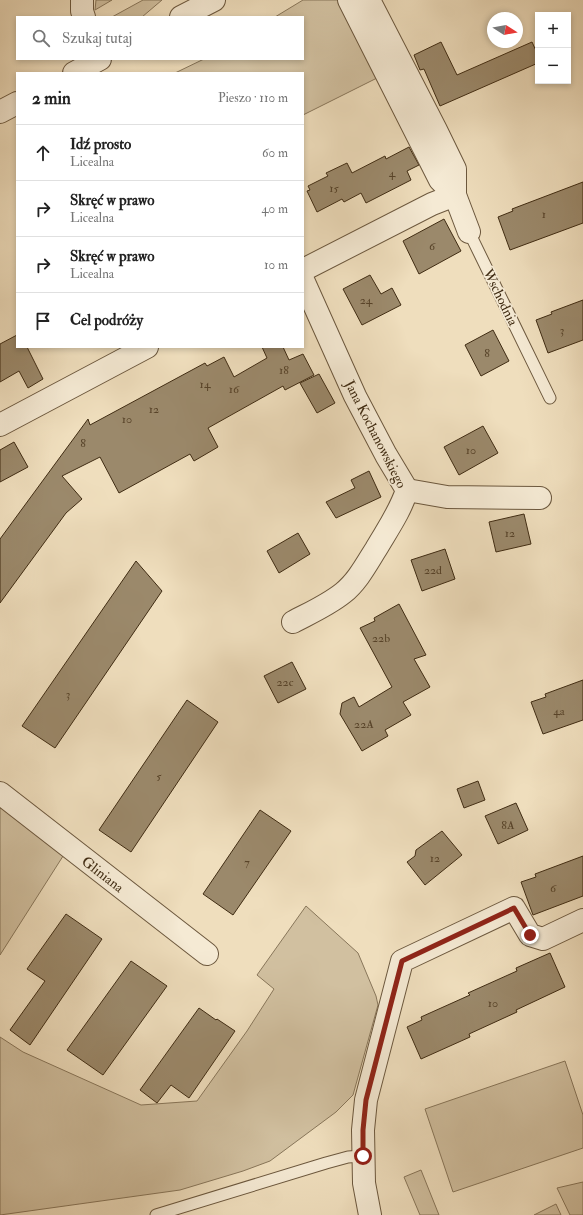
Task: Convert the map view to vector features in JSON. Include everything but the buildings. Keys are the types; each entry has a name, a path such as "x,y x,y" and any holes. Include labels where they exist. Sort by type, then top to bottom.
{"street":[{"path":"82,0 84,16"},
{"path":"183,16 214,0"},
{"name":"Wschodnia","path":"349,0 428,134 455,169 455,195 469,232"},
{"name":"Wschodnia","path":"369,0 428,134"},
{"path":"76,72 98,60"},
{"path":"0,112 16,104"},
{"path":"304,269 432,204 455,195"},
{"name":"Jana Kochanowskiego","path":"293,622 343,593 356,580 390,526 403,503 407,490 386,455 355,396 304,282"},
{"path":"0,425 145,348"},
{"path":"407,490 447,497 540,498"},
{"name":"Gliniana","path":"0,793 207,954"},
{"path":"370,1215 364,1183 363,1156 363,1130 366,1100 402,961 514,908 530,935 543,939 583,920"}],"lane":[{"name":"Wschodnia","path":"469,232 550,398"},
{"path":"156,1215 326,1163 348,1157 363,1156"}],"shaded area":[{"path":"96,0 112,0 95,10"},
{"path":"143,0 162,0 143,16 114,16"},
{"path":"303,0 341,0 379,77 304,114 304,72 177,72 202,60 304,60 304,16 277,16"},
{"path":"2,806 65,853 0,955 0,809"},
{"path":"306,906 358,953 376,996 378,1005 353,1095 336,1112 270,1161 243,1171 180,1190 0,1215 0,1037 23,1052 141,1105 197,1101 247,1031 274,989 257,975"},
{"path":"565,1061 583,1115 583,1148 453,1192 425,1109"},
{"path":"421,1170 439,1215 420,1215 404,1177"},
{"path":"583,1182 583,1215 570,1215 557,1188"},
{"path":"556,1204 561,1215 534,1215"}],"route":[{"path":"363,1156 363,1130 366,1100 372,1072 402,961 514,908 530,935"}]}
